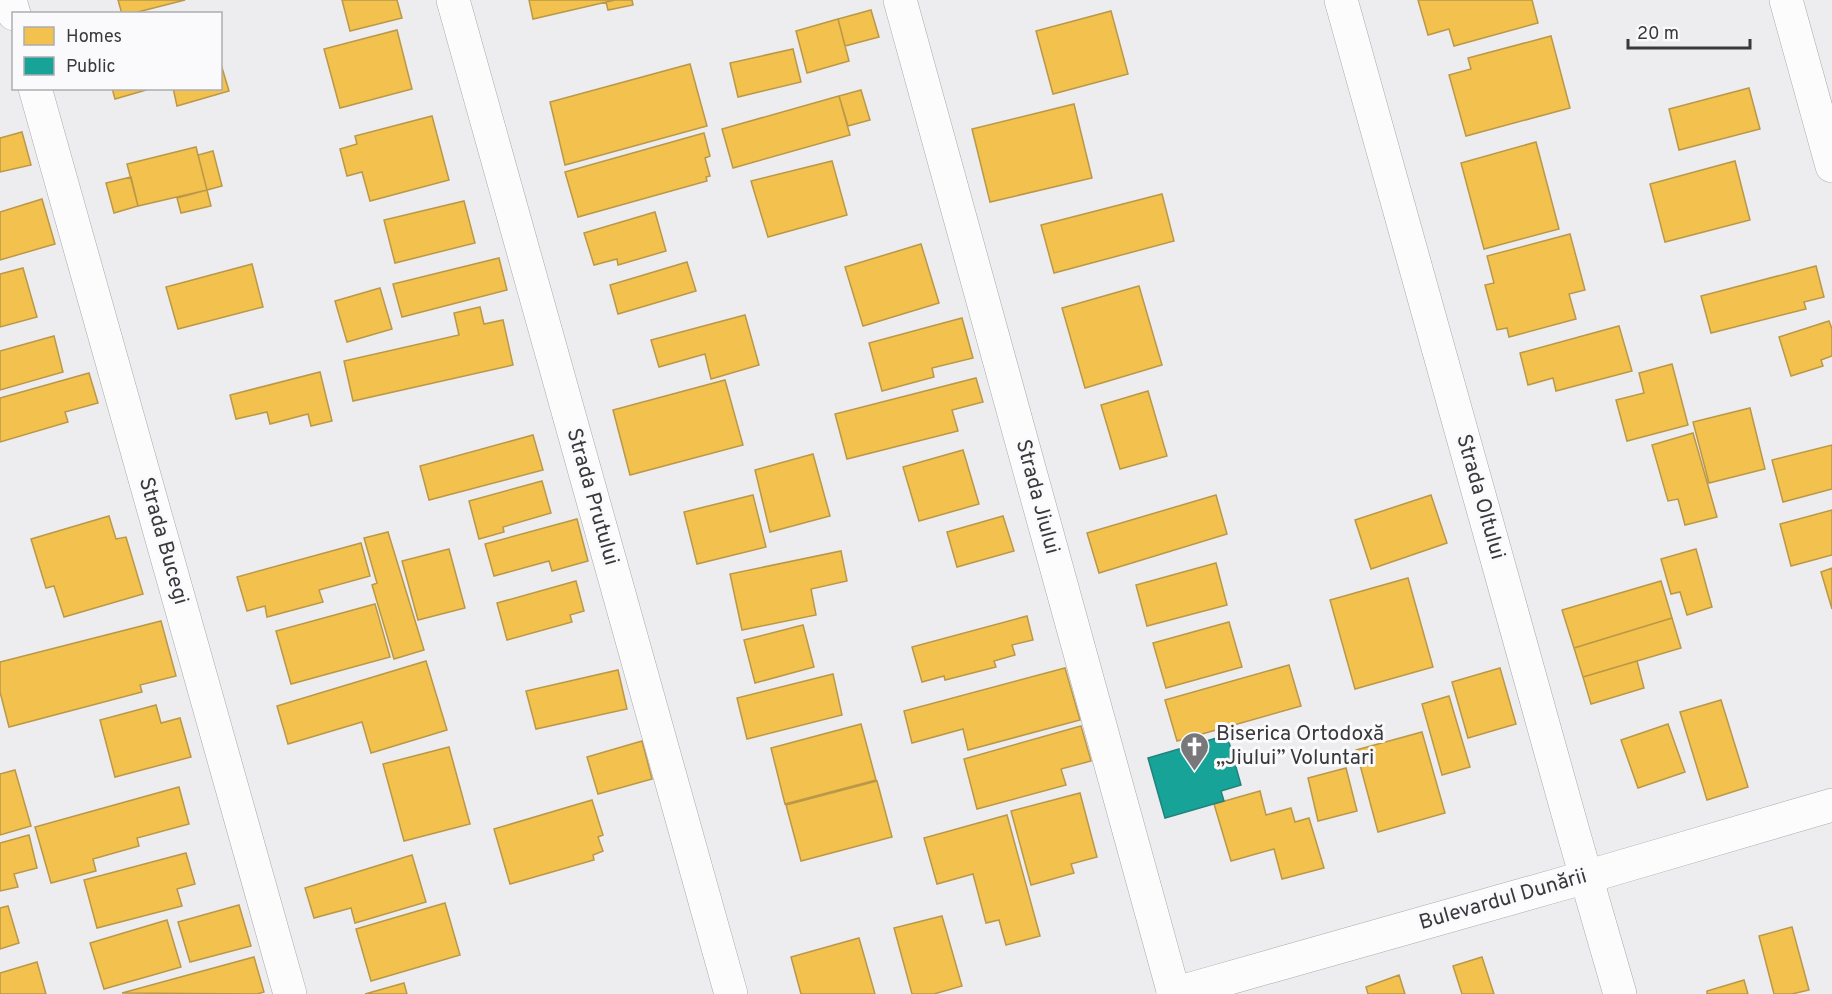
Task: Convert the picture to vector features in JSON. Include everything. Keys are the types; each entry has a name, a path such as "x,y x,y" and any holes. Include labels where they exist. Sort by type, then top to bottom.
{"street":[{"name":"Strada Prutului","path":"453,0 731,994"},
{"name":"Strada Jiului","path":"900,0 1174,994"},
{"name":"Strada Oltului","path":"1341,0 1620,994"},
{"path":"1786,0 1832,166"},
{"name":"Strada Bucegi","path":"36,90 291,994"},
{"name":"Bulevardul Dunării","path":"1174,994 1832,805"}],"building: Homes":[{"path":"118,0 185,0 138,12 121,12"},
{"path":"342,0 397,0 402,18 350,31"},
{"path":"529,0 615,0 533,19"},
{"path":"632,0 633,5 608,10 606,2"},
{"path":"1418,0 1532,0 1538,23 1454,46 1449,29 1428,35"},
{"path":"871,10 879,37 845,46 838,19"},
{"path":"1111,11 1128,74 1053,94 1036,31"},
{"path":"838,19 849,61 807,73 796,31"},
{"path":"397,30 412,89 340,108 324,49"},
{"path":"1551,36 1570,108 1466,136 1449,75 1471,69 1468,58"},
{"path":"793,49 801,82 738,97 730,63"},
{"path":"690,64 707,126 565,165 550,102"},
{"path":"222,68 229,91 177,106 173,90 222,90"},
{"path":"1749,88 1760,129 1679,150 1669,109"},
{"path":"113,90 146,90 115,99"},
{"path":"861,90 870,120 848,126 839,96"},
{"path":"839,96 850,135 733,168 722,129"},
{"path":"1074,104 1092,178 990,202 972,129"},
{"path":"432,116 449,180 370,201 362,172 347,176 340,149 357,144 355,136"},
{"path":"22,132 31,165 0,172 0,138"},
{"path":"704,133 710,156 705,158 710,176 706,177 707,181 578,217 565,172"},
{"path":"1536,142 1559,229 1484,249 1461,163"},
{"path":"196,147 207,190 138,206 127,164"},
{"path":"213,151 222,186 207,190 198,155"},
{"path":"832,161 847,215 768,237 751,181"},
{"path":"1735,161 1750,220 1665,242 1650,184"},
{"path":"131,177 138,206 114,213 106,183"},
{"path":"207,190 211,206 181,213 177,198"},
{"path":"1162,194 1174,241 1054,273 1041,225"},
{"path":"42,199 55,244 0,260 0,212"},
{"path":"464,201 475,243 395,263 384,220"},
{"path":"655,212 666,251 618,265 617,259 594,265 584,233"},
{"path":"1570,234 1585,290 1569,294 1576,319 1509,337 1507,328 1497,330 1485,285 1494,283 1487,256"},
{"path":"921,244 939,303 863,326 845,267"},
{"path":"499,258 507,290 402,317 393,284"},
{"path":"687,262 696,291 618,314 610,285"},
{"path":"252,264 263,307 178,329 166,287"},
{"path":"1816,266 1824,297 1804,302 1806,309 1711,333 1701,296"},
{"path":"23,268 37,317 0,327 0,274"},
{"path":"1139,286 1162,365 1085,388 1062,308"},
{"path":"380,288 392,329 347,342 335,301"},
{"path":"480,307 484,324 503,320 513,365 353,401 344,361 459,335 454,313"},
{"path":"745,315 759,365 711,379 705,354 659,367 651,340"},
{"path":"962,318 973,358 932,368 934,377 882,391 869,343"},
{"path":"1829,321 1832,329 1832,356 1821,360 1823,366 1791,376 1779,337"},
{"path":"1619,326 1632,371 1556,391 1553,378 1528,385 1520,353"},
{"path":"54,336 63,372 0,390 0,351"},
{"path":"1672,364 1688,425 1627,441 1616,400 1644,393 1639,373"},
{"path":"320,372 332,421 311,426 308,414 270,424 267,412 236,419 230,395"},
{"path":"89,373 98,403 65,412 68,422 0,442 0,398"},
{"path":"976,378 983,402 952,410 958,431 847,459 835,414"},
{"path":"725,380 743,445 630,475 613,410"},
{"path":"1148,391 1167,456 1120,469 1101,405"},
{"path":"1750,408 1765,469 1709,483 1693,422"},
{"path":"1693,433 1717,517 1685,525 1678,499 1668,501 1652,445"},
{"path":"533,435 543,470 429,500 420,466"},
{"path":"1832,445 1832,489 1783,502 1772,460"},
{"path":"963,450 979,504 919,521 903,467"},
{"path":"813,454 830,516 770,532 755,470"},
{"path":"542,481 551,513 503,527 504,532 479,539 469,501"},
{"path":"753,495 766,547 697,564 684,512"},
{"path":"1216,495 1227,534 1099,573 1087,533"},
{"path":"1431,495 1447,543 1371,569 1355,520"},
{"path":"1832,510 1832,555 1791,566 1780,524"},
{"path":"109,516 116,539 126,537 143,594 64,617 54,586 46,588 31,539"},
{"path":"1003,516 1014,551 957,567 947,532"},
{"path":"577,519 588,561 552,571 549,561 494,576 485,544"},
{"path":"388,532 424,650 394,659 372,585 377,583 364,538"},
{"path":"361,543 370,576 319,590 323,602 267,617 265,606 247,611 237,577"},
{"path":"449,549 465,608 418,620 402,561"},
{"path":"1696,549 1712,607 1687,615 1680,592 1671,594 1661,559"},
{"path":"841,551 847,581 811,589 816,615 742,630 730,574"},
{"path":"1216,563 1227,605 1147,626 1136,585"},
{"path":"1832,568 1832,609 1821,572"},
{"path":"1408,578 1433,667 1355,689 1330,600"},
{"path":"576,581 584,611 570,615 572,622 507,640 497,603"},
{"path":"1661,581 1672,618 1574,648 1562,610"},
{"path":"375,604 390,657 291,684 276,631"},
{"path":"1027,616 1033,640 1012,645 1015,655 994,661 996,667 945,680 944,676 922,682 912,647"},
{"path":"1672,618 1681,648 1583,677 1574,648"},
{"path":"161,621 176,676 140,685 142,692 9,727 0,692 0,662"},
{"path":"1229,622 1242,667 1166,688 1153,643"},
{"path":"803,625 814,667 755,683 744,640"},
{"path":"426,661 447,730 371,753 362,722 288,744 277,706"},
{"path":"1637,661 1644,688 1591,704 1583,677"},
{"path":"1289,665 1301,706 1177,741 1165,700"},
{"path":"1065,668 1080,720 968,750 963,729 912,743 904,711"},
{"path":"1500,668 1516,724 1468,738 1452,682"},
{"path":"618,670 627,709 536,729 526,691"},
{"path":"833,674 842,715 747,739 737,698"},
{"path":"1449,696 1470,767 1442,775 1422,704"},
{"path":"1721,700 1748,787 1707,800 1680,712"},
{"path":"156,705 161,723 180,718 191,757 115,777 100,720"},
{"path":"861,724 876,780 785,804 771,748"},
{"path":"1668,724 1685,772 1638,788 1621,740"},
{"path":"1081,726 1091,761 1061,769 1066,785 977,809 964,759"},
{"path":"1422,732 1445,813 1378,832 1356,750"},
{"path":"642,741 652,779 598,794 587,757"},
{"path":"449,747 470,824 404,841 383,764"},
{"path":"1346,768 1357,811 1318,821 1308,778"},
{"path":"15,770 31,826 0,835 0,774"},
{"path":"877,781 892,837 801,861 786,805"},
{"path":"179,787 189,824 137,838 139,846 93,859 96,871 51,883 35,827"},
{"path":"1260,791 1266,815 1291,808 1295,822 1309,818 1324,868 1282,879 1274,849 1231,861 1214,804"},
{"path":"1080,793 1097,857 1071,864 1074,873 1031,885 1011,811"},
{"path":"592,800 603,835 598,837 603,851 593,855 594,860 510,884 494,829"},
{"path":"1007,815 1040,936 1006,945 999,920 986,923 973,874 937,884 924,838"},
{"path":"29,835 37,868 14,874 18,887 0,891 0,843"},
{"path":"186,853 195,884 177,889 182,906 97,928 84,880"},
{"path":"412,855 426,902 355,923 351,908 314,918 305,888"},
{"path":"445,903 460,955 371,981 356,929"},
{"path":"239,905 251,946 190,962 178,922"},
{"path":"8,906 19,943 0,949 0,908"},
{"path":"942,916 962,986 934,994 912,994 894,928"},
{"path":"167,920 181,967 104,989 90,943"},
{"path":"1792,927 1809,990 1792,994 1774,994 1759,936"},
{"path":"859,938 875,994 801,994 791,957"},
{"path":"254,957 264,992 257,994 122,993"},
{"path":"1482,957 1494,994 1462,994 1453,966"},
{"path":"37,962 46,994 0,994 0,973"},
{"path":"1399,975 1405,994 1368,994 1366,987"},
{"path":"1744,980 1748,994 1707,994 1707,991"},
{"path":"404,983 407,994 365,994"}],"building: Public":[{"name":"Biserica Ortodoxă „Jiului” Voluntari","path":"1227,735 1241,785 1221,791 1224,801 1165,818 1148,758"}],"place":[{"name":"Biserica Ortodoxă „Jiului” Voluntari","path":"1195,772"}]}
